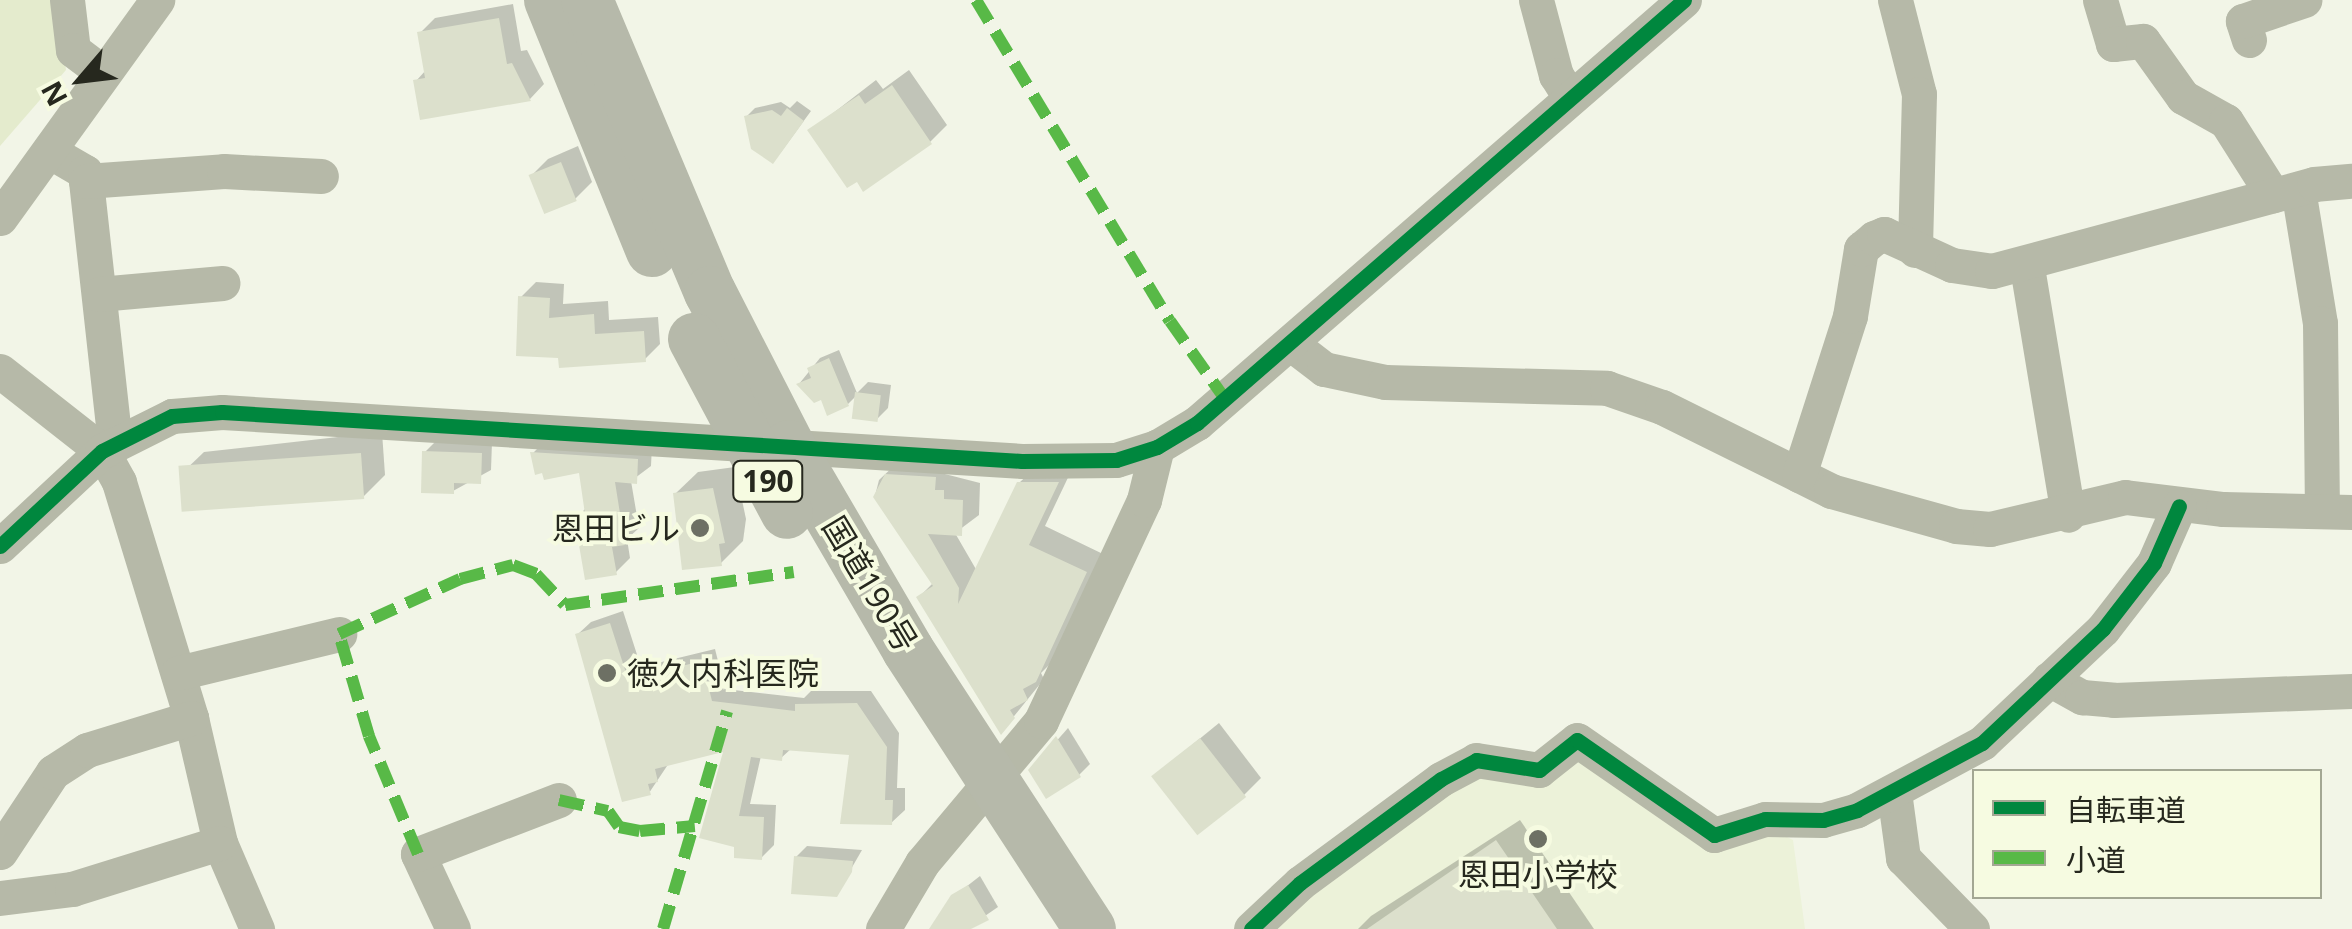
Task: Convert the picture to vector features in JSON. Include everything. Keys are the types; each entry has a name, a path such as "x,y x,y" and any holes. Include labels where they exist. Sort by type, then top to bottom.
{"highway":[{"name":"国道190号","path":"550,0 612,161 767,443 981,796 1049,929"},
{"name":"国道190号","path":"588,0 710,292 767,443"},
{"name":"国道190号","path":"981,796 1090,929"}],"street":[{"path":"67,0 73,50 104,73"},
{"path":"0,218 157,0"},
{"path":"1536,0 1556,75 1570,97"},
{"path":"1895,0 1920,94 1915,250"},
{"path":"1290,343 1324,369 1385,382 1607,388 1662,407 1799,474 1880,508 1956,526 1990,529 2068,515 2125,497 2179,506 2337,512 2320,323 2286,192 2226,121 2183,97 2143,41 2114,44 2100,0"},
{"path":"2249,40 2243,21 2304,0"},
{"path":"0,546 109,447 172,416 222,412 1080,462 1157,447 1197,423 1290,343 1570,97 1665,6"},
{"path":"49,150 86,172 109,447 191,718 220,843 258,929"},
{"path":"86,180 224,171 321,176"},
{"path":"1799,474 1850,316 1861,249 1884,234 1915,250 1992,271 2027,267 2286,192 2352,181"},
{"path":"2027,267 2068,515"},
{"path":"99,294 223,283"},
{"path":"0,372 109,447"},
{"path":"883,929 922,863 1041,722 1144,500 1157,447"},
{"path":"1251,929 1300,883 1476,760 1539,770 1577,740 1714,835 1765,819 1823,820 1894,792 1982,742 2103,629 2154,562 2179,506"},
{"path":"178,673 339,634"},
{"path":"2049,679 2082,698 2114,700 2352,691"},
{"path":"0,852 54,772 88,750 191,718"},
{"path":"1894,792 1903,858 1972,929"},
{"path":"453,929 418,854 558,800"},
{"path":"0,898 72,889 220,843"}],"shaded area":[{"path":"0,0 57,0 66,70 0,146"},
{"name":"恩田小学校","path":"1584,749 1712,845 1777,832 1793,840 1805,929 1261,929 1484,766"}],"building":[{"path":"499,18 507,64 512,63 531,101 420,120 413,80 425,78 417,32"},
{"path":"892,85 932,144 863,192 857,182 847,188 807,130 859,95 865,104"},
{"path":"787,108 804,121 773,164 751,149 744,116 772,110 781,116"},
{"path":"561,162 577,201 544,214 529,175"},
{"path":"518,296 550,298 549,318 594,314 595,334 644,331 646,362 559,368 558,358 516,356"},
{"path":"829,358 849,406 827,416 821,400 814,403 796,384 811,378 807,368"},
{"path":"855,392 881,395 878,422 852,419"},
{"path":"422,451 482,453 481,484 454,483 454,494 421,493"},
{"path":"530,452 638,459 637,484 615,482 625,545 612,547 617,575 585,580 574,516 585,514 579,473 544,480 542,473 535,475"},
{"path":"361,453 364,499 182,512 178,466"},
{"path":"885,474 936,477 935,490 944,490 944,499 963,500 962,536 928,534 959,588 958,604 1017,482 1059,482 1029,545 1087,572 1036,682 1023,689 1028,700 1010,710 1015,718 1001,735 916,597 933,586 873,497"},
{"name":"恩田ビル","path":"713,488 725,543 719,544 722,566 682,570 673,493"},
{"path":"610,623 628,679 702,661 712,701 795,711 795,704 857,703 887,747 885,800 893,800 892,825 840,824 849,755 783,750 782,761 751,757 739,816 764,817 762,860 734,858 734,847 699,838 723,752 655,769 658,782 648,784 651,795 622,802 575,634"},
{"path":"1056,736 1081,777 1046,799 1028,770"},
{"path":"1200,738 1246,797 1197,835 1151,776"},
{"path":"1496,840 1557,929 1367,929"},
{"path":"794,856 853,861 852,872 837,897 791,894"},
{"path":"968,885 989,920 971,929 929,929 951,895"}],"marked path":[{"path":"976,0 1170,321 1225,399"},
{"path":"418,854 369,736 339,634 460,579 513,565 536,574 565,605 794,572"},
{"path":"663,929 727,711"},
{"path":"559,800 608,811 619,827 640,831 695,826"}],"cycle path":[{"path":"0,546 102,451 172,416 222,412 1022,461 1116,460 1157,447 1197,423 1684,0"},
{"path":"1251,929 1300,883 1441,779 1476,760 1539,770 1577,740 1714,835 1765,819 1823,820 1857,810 1982,743 2103,629 2154,563 2179,506"}],"place":[{"name":"恩田ビル","path":"700,528"},
{"name":"徳久内科医院","path":"607,673"},
{"name":"恩田小学校","path":"1538,839"}]}
